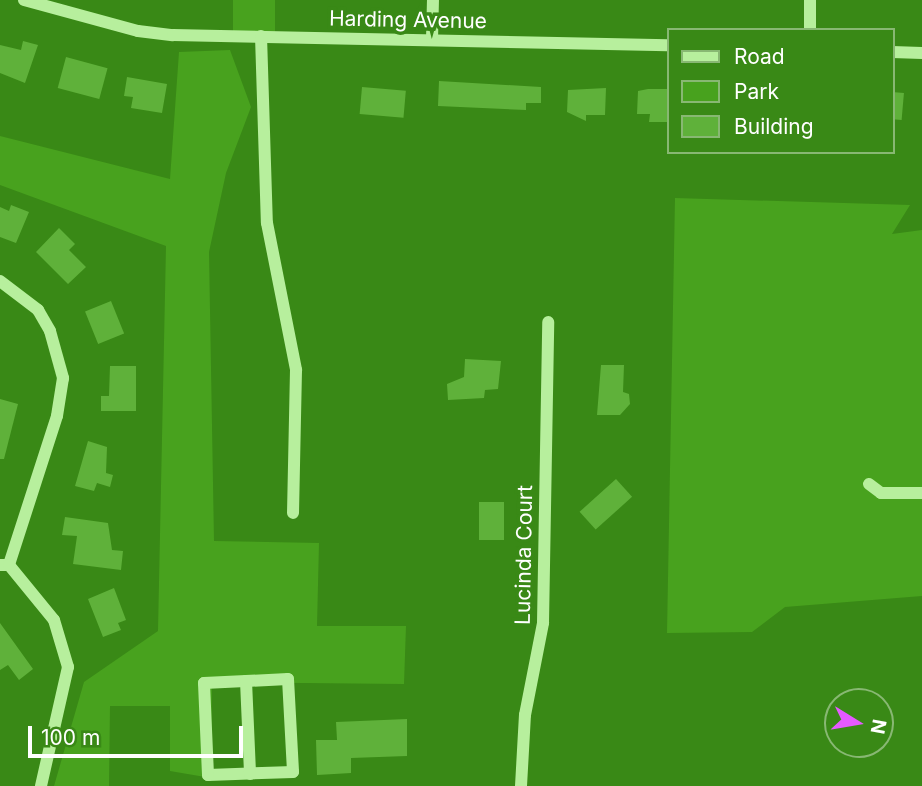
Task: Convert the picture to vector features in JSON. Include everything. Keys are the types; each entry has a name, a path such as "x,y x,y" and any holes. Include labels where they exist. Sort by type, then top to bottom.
{"street":[{"name":"Harding Avenue","path":"24,0 155,33 666,46"},
{"path":"71,13 75,0"},
{"path":"432,40 433,0"},
{"path":"810,0 810,28"},
{"path":"261,36 267,223 296,370 293,513"},
{"path":"894,52 922,53"},
{"path":"0,281 38,310 55,343 63,379 57,416 5,565 54,620 68,667 41,786"},
{"name":"Lucinda Court","path":"521,786 525,715 542,623 548,322"},
{"path":"869,484 881,493 922,493"},
{"path":"288,679 293,772 244,778 208,775 204,683 288,679"},
{"path":"244,778 246,681"}],"green space":[{"path":"233,0 275,0 275,36 233,36"},
{"path":"230,50 251,107 226,173 209,252 214,541 319,543 317,626 406,626 404,684 212,682 211,778 170,771 170,706 110,706 109,786 54,786 84,682 158,631 166,246 0,185 0,136 170,179 179,52"},
{"path":"675,198 910,205 892,234 922,230 922,596 785,607 752,632 667,633"}],"building":[{"path":"23,41 38,45 25,83 0,73 0,45 21,50"},
{"path":"66,57 108,68 99,99 58,88"},
{"path":"127,77 167,84 162,113 131,108 133,97 124,96"},
{"path":"439,81 541,87 541,103 526,103 526,110 438,106"},
{"path":"362,87 406,91 403,118 360,114"},
{"path":"606,88 605,115 586,115 586,121 567,112 568,90"},
{"path":"666,89 666,122 649,122 650,114 637,114 638,91"},
{"path":"894,92 904,93 902,120 894,119"},
{"path":"11,205 29,212 16,243 0,237 0,207 9,211"},
{"path":"59,228 75,244 69,250 86,267 68,284 36,252"},
{"path":"111,301 124,333 98,344 85,311"},
{"path":"465,359 501,361 498,389 485,390 484,398 448,400 447,384 464,377"},
{"path":"601,365 624,365 623,392 629,394 630,404 620,415 597,415"},
{"path":"110,366 136,366 136,411 101,411 101,396 109,396"},
{"path":"0,399 18,404 4,459 0,459"},
{"path":"88,441 107,447 106,473 113,475 110,487 97,483 94,491 75,486"},
{"path":"616,479 632,497 596,530 580,512"},
{"path":"479,502 504,502 504,540 479,540"},
{"path":"65,517 108,523 112,550 123,551 121,570 73,564 77,536 62,535"},
{"path":"114,588 126,620 118,623 121,630 103,637 88,599"},
{"path":"0,623 33,669 19,680 8,665 0,670"},
{"path":"407,719 407,756 351,758 351,773 317,775 316,740 337,740 336,722"}]}
